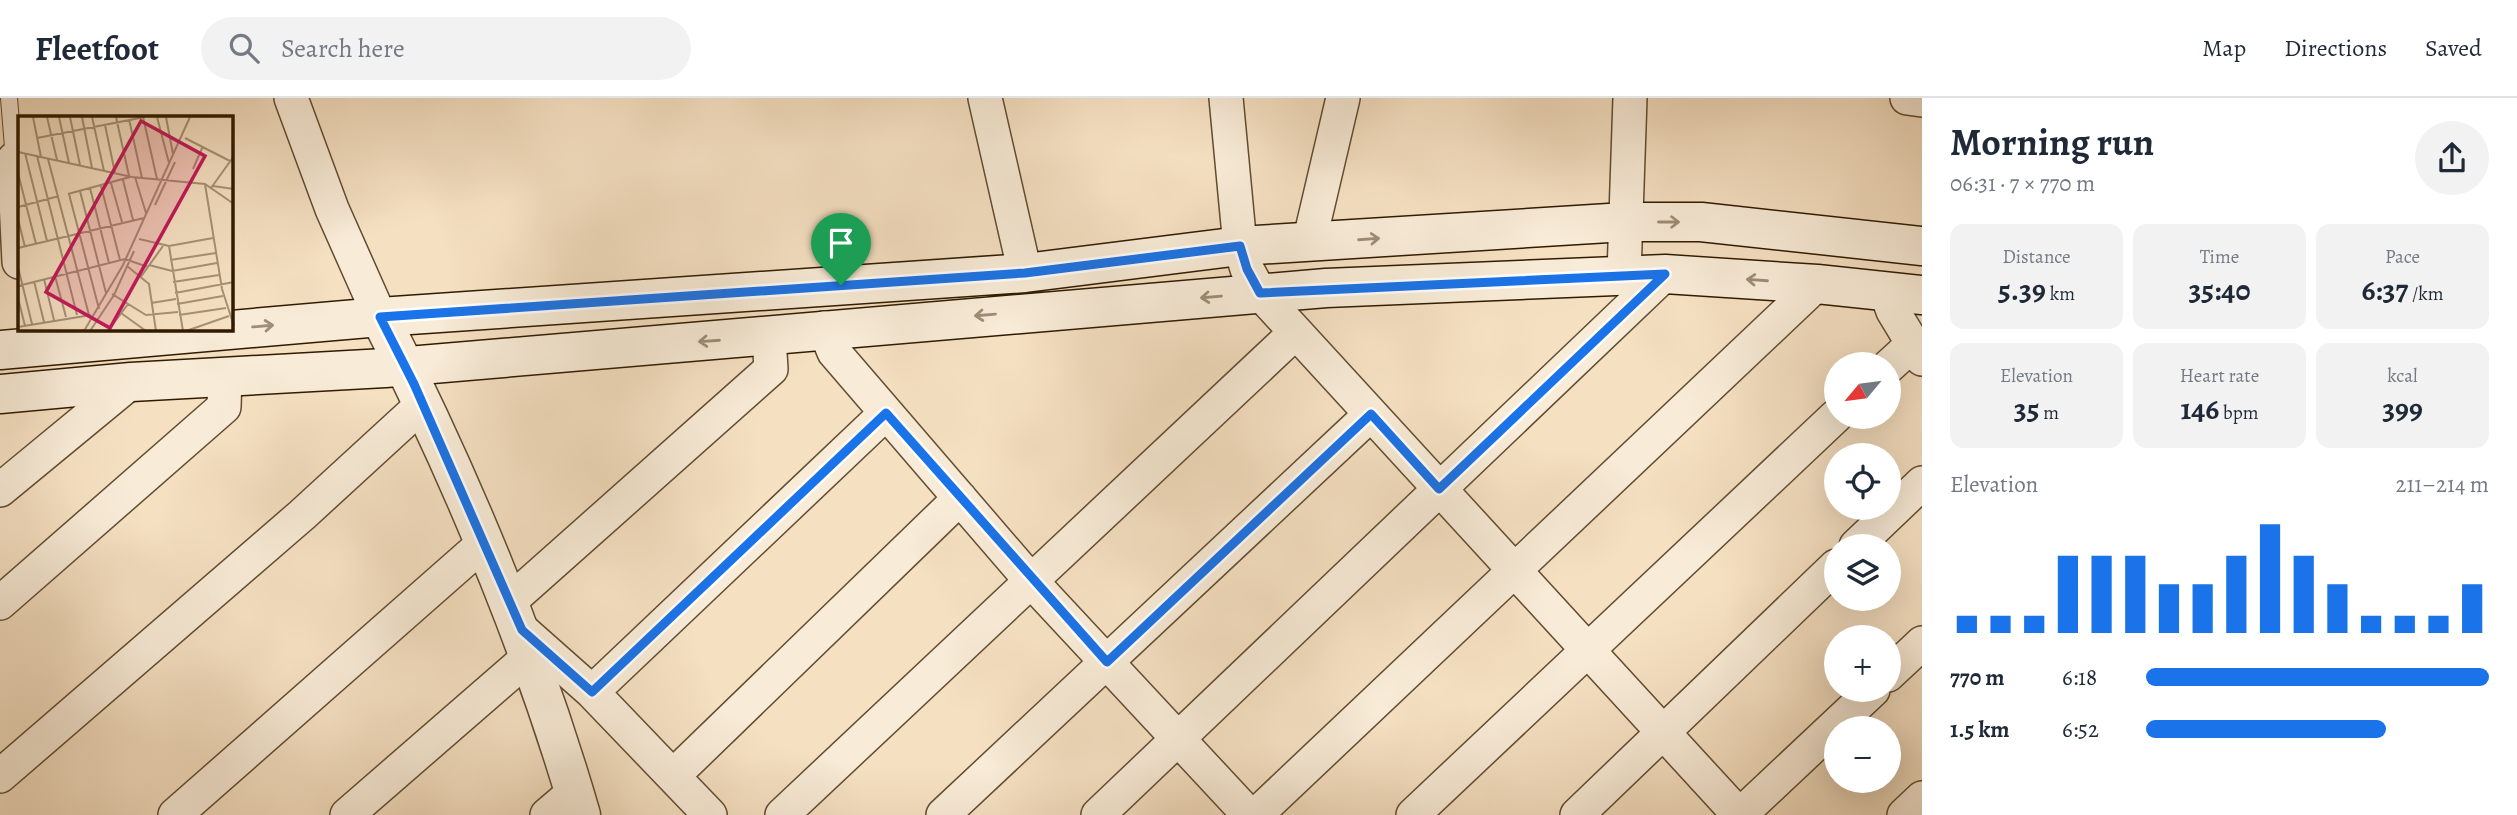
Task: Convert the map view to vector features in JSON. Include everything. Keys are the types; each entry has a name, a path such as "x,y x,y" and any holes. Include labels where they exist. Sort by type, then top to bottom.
{"main road":[{"path":"233,326 1025,273 1240,246 1625,222 1702,222 1922,246"},
{"path":"0,394 131,382 404,365 769,337 824,328 1260,293 1665,274 1817,284 1904,294"},
{"path":"380,317 423,404 520,629 568,807"},
{"path":"16,342 155,331"}],"street":[{"path":"291,98 332,209 380,317"},
{"path":"985,98 1025,273"},
{"path":"1226,98 1240,246 1247,269 1260,293 1661,733 1740,815 1860,702"},
{"path":"1309,243 1343,98"},
{"path":"1623,274 1630,98"},
{"path":"1907,98 1922,100"},
{"path":"11,159 18,249"},
{"path":"1098,815 1665,274"},
{"path":"1256,815 1817,284"},
{"path":"1901,361 1918,351 1904,294"},
{"path":"824,328 834,352 1032,582 1249,815"},
{"path":"782,815 1296,332"},
{"path":"347,815 520,629 771,369 769,337"},
{"path":"0,603 224,407 225,376"},
{"path":"0,490 131,382"},
{"path":"0,776 302,515 423,404"},
{"path":"592,692 886,413"},
{"path":"943,815 1371,414"},
{"path":"1413,815 1824,427"},
{"path":"1869,534 1922,484"},
{"path":"673,776 960,498"},
{"path":"175,815 484,543"},
{"path":"1577,815 1824,577"},
{"path":"520,629 592,692 710,815"},
{"path":"1901,663 1922,643"},
{"path":"1904,815 1922,798"}],"lane":[{"path":"9,98 11,159"}],"route":[{"path":"1240,246 1247,269 1260,293 1665,274 1439,489 1371,414 1107,662 1032,582 886,413 592,692 522,630 414,384 380,317 841,285 1025,273 1240,246"}]}
